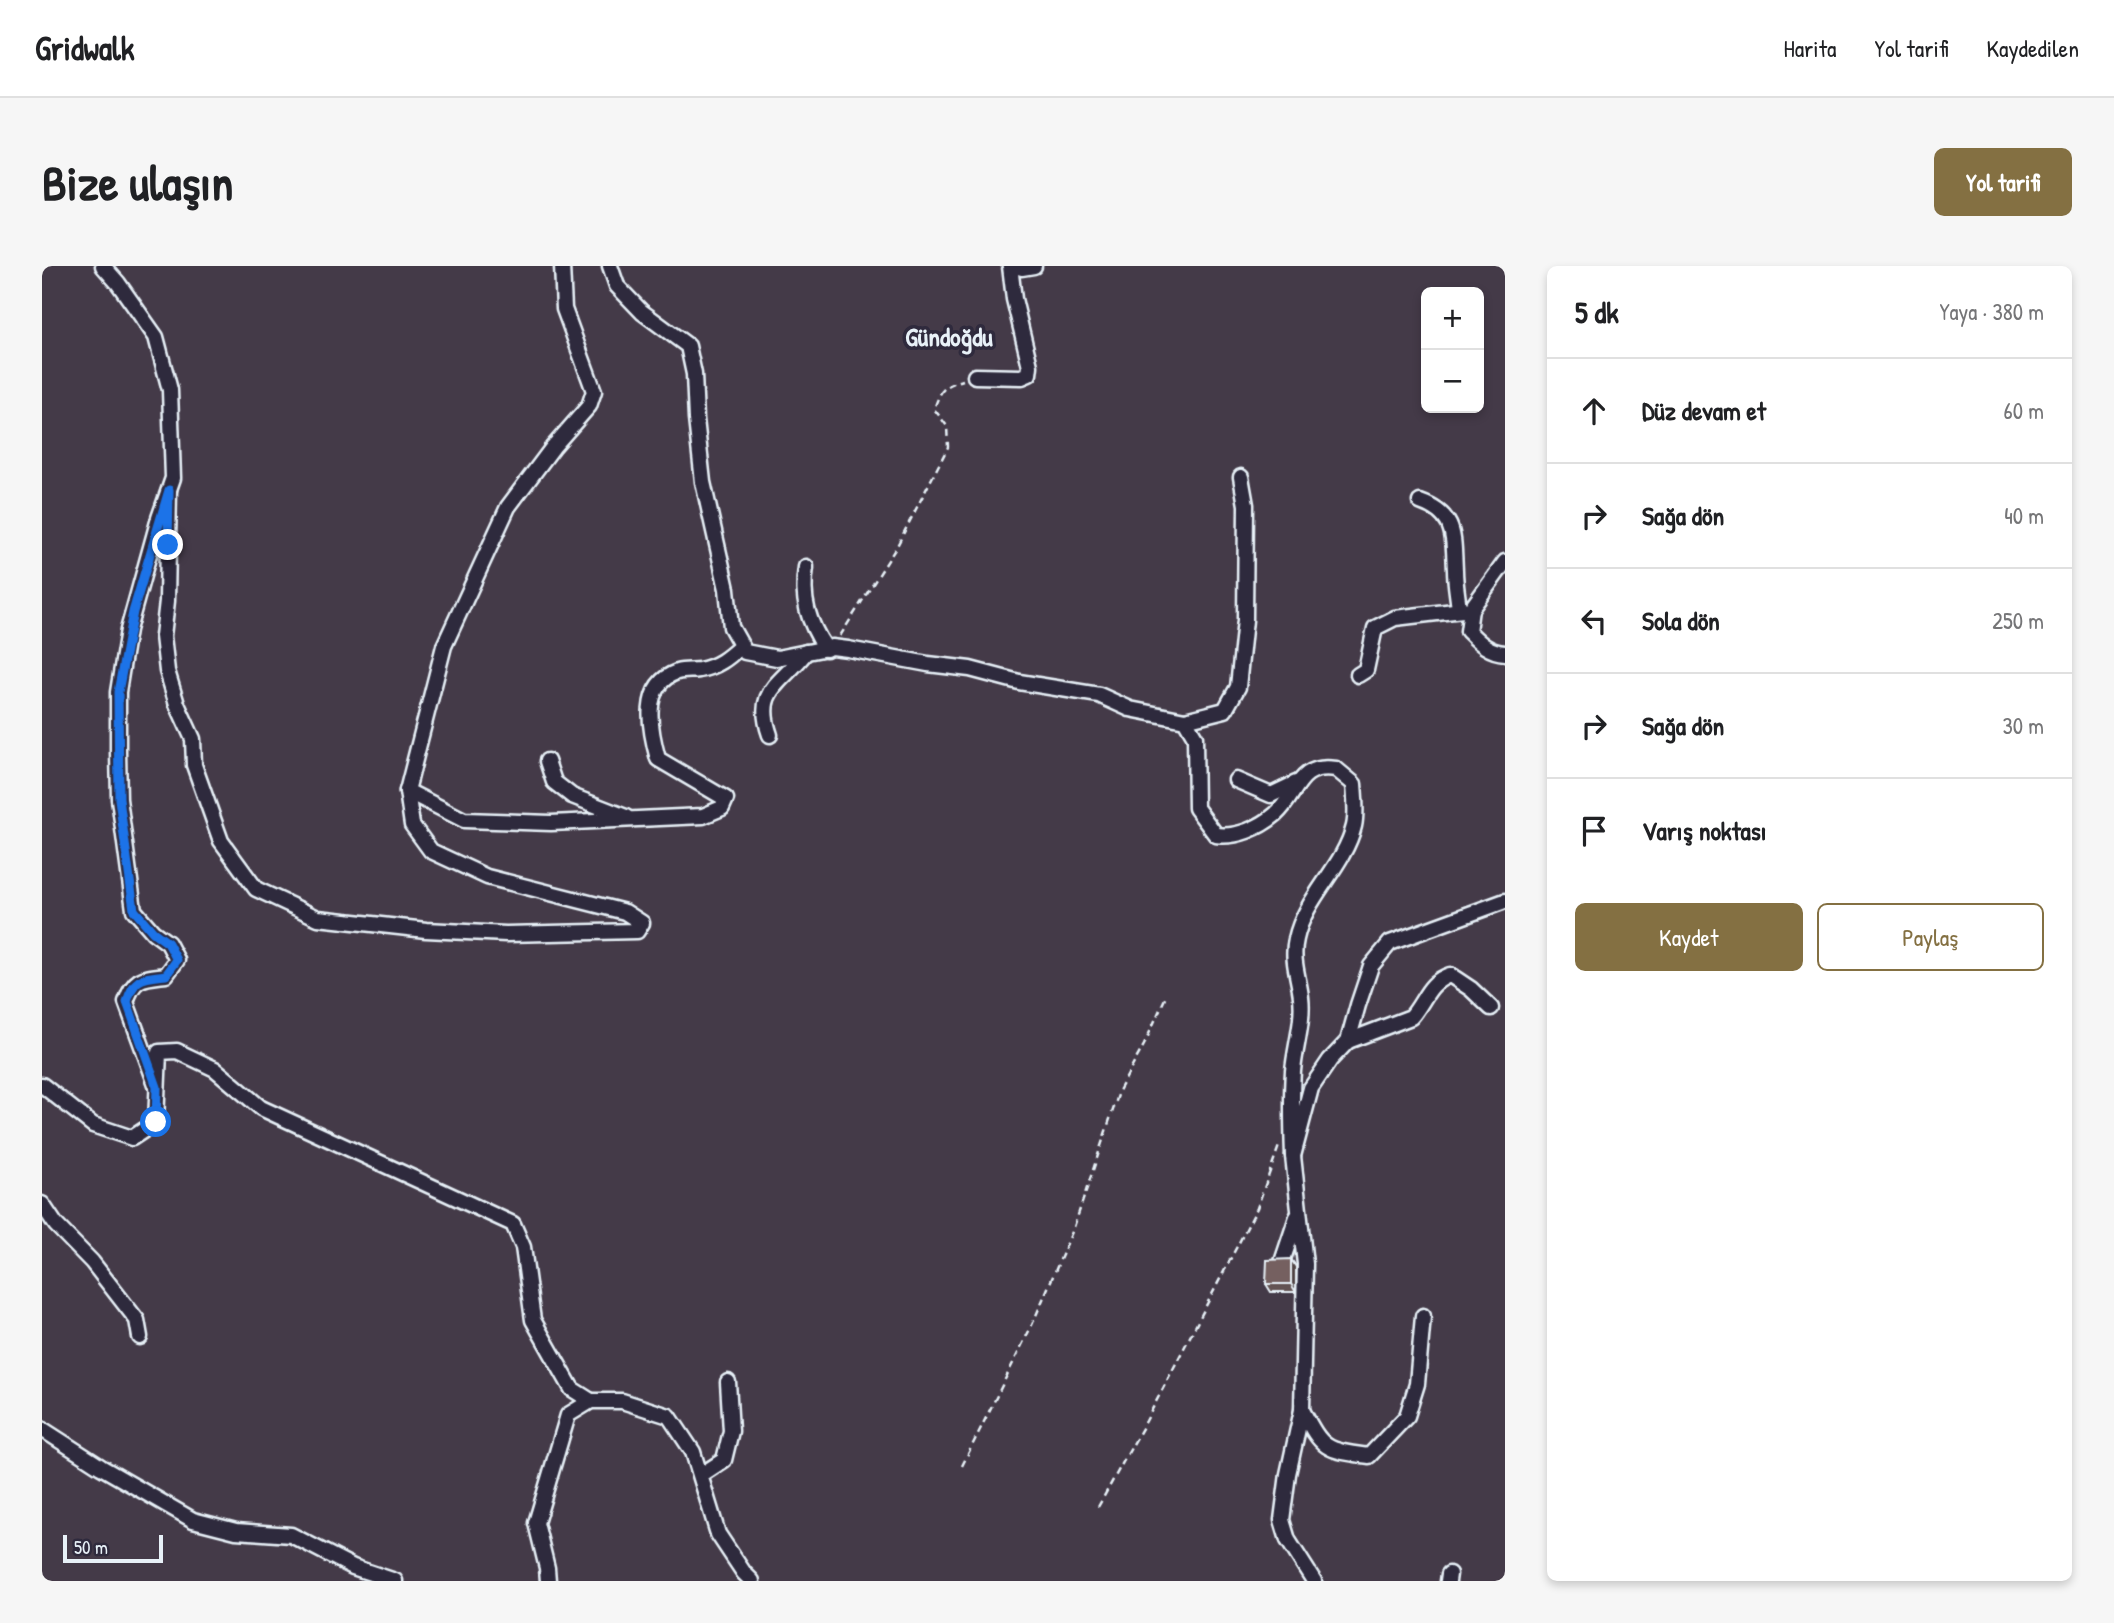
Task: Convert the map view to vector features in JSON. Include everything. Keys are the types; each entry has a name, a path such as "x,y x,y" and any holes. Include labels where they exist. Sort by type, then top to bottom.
{"street":[{"path":"103,266 156,337 170,390 173,478 128,630 118,692 119,799 134,910 153,932 168,943 177,960 166,975 141,978 130,989 127,1002 157,1087"},
{"path":"169,490 167,601 163,636 167,671 177,704 193,739 194,765 221,841 256,889 318,918 426,930 506,933 638,931 642,923 625,912 487,877 431,851 412,825 407,791 444,646 508,507 553,447 589,406 594,391 564,309 562,266"},
{"path":"610,266 617,286 642,312 688,346 694,374 696,419 704,482 727,589 731,627 745,652 777,658 829,648 970,669 1019,682 1099,695 1130,709 1185,720 1225,710 1238,687 1245,620 1246,505 1241,477"},
{"path":"975,376 1022,377 1029,374 1030,366 1022,336 1012,266 1034,266"},
{"path":"1420,502 1436,507 1447,521 1454,539 1455,572 1468,631 1481,645 1505,653"},
{"path":"1358,675 1366,670 1375,628 1395,618 1465,609 1505,562"},
{"path":"806,567 805,600 811,626 829,648"},
{"path":"407,791 464,820 551,822 703,816 722,808 726,799 659,759 652,737 650,705 657,685 677,673 702,670 724,662 741,646"},
{"path":"770,735 764,716 767,695 806,652"},
{"path":"1185,720 1195,737 1196,808 1216,835 1228,837 1276,814 1300,780"},
{"path":"547,761 554,782 572,796 630,819"},
{"path":"1236,780 1271,795 1315,769 1336,769 1354,784 1356,800 1354,826 1345,849 1319,888 1295,940 1294,972 1301,998 1291,1112 1305,1264 1302,1410 1288,1474 1282,1520 1288,1539 1314,1581"},
{"path":"1348,1041 1371,966 1390,943 1505,901"},
{"path":"1293,1156 1311,1088 1330,1060 1348,1041 1411,1017 1428,989 1439,978 1450,975 1471,989 1491,1008"},
{"path":"42,1085 93,1125 132,1138 156,1122 159,1052 177,1051 215,1069 261,1108 513,1224 523,1247 533,1320 572,1389 591,1401"},
{"path":"42,1205 56,1225 92,1262 137,1320 140,1337"},
{"path":"1282,1262 1299,1209"},
{"path":"1302,1410 1318,1441 1334,1451 1369,1455 1407,1416 1417,1384 1423,1316"},
{"path":"701,1475 724,1460 730,1431 728,1382"},
{"path":"548,1581 536,1522 568,1415 591,1401 622,1401 669,1416 693,1452 718,1534 752,1581"},
{"path":"42,1429 193,1520 236,1531 291,1535 353,1567 395,1581"}],"path":[{"path":"829,648 897,546 947,447 947,426 934,409 940,391 949,384 975,376"},
{"path":"962,1466 1032,1325 1074,1227 1120,1090 1167,994"},
{"path":"1098,1507 1257,1209 1282,1139"}],"building":[{"path":"1291,1259 1291,1284 1266,1284 1267,1260"}],"district":[{"name":"Gündoğdu","path":"949,336"}],"route":[{"path":"156,1122 157,1087 127,1002 130,989 141,978 166,975 177,960 168,943 153,932 134,910 119,799 118,692 128,630 169,490 168,545"}]}
